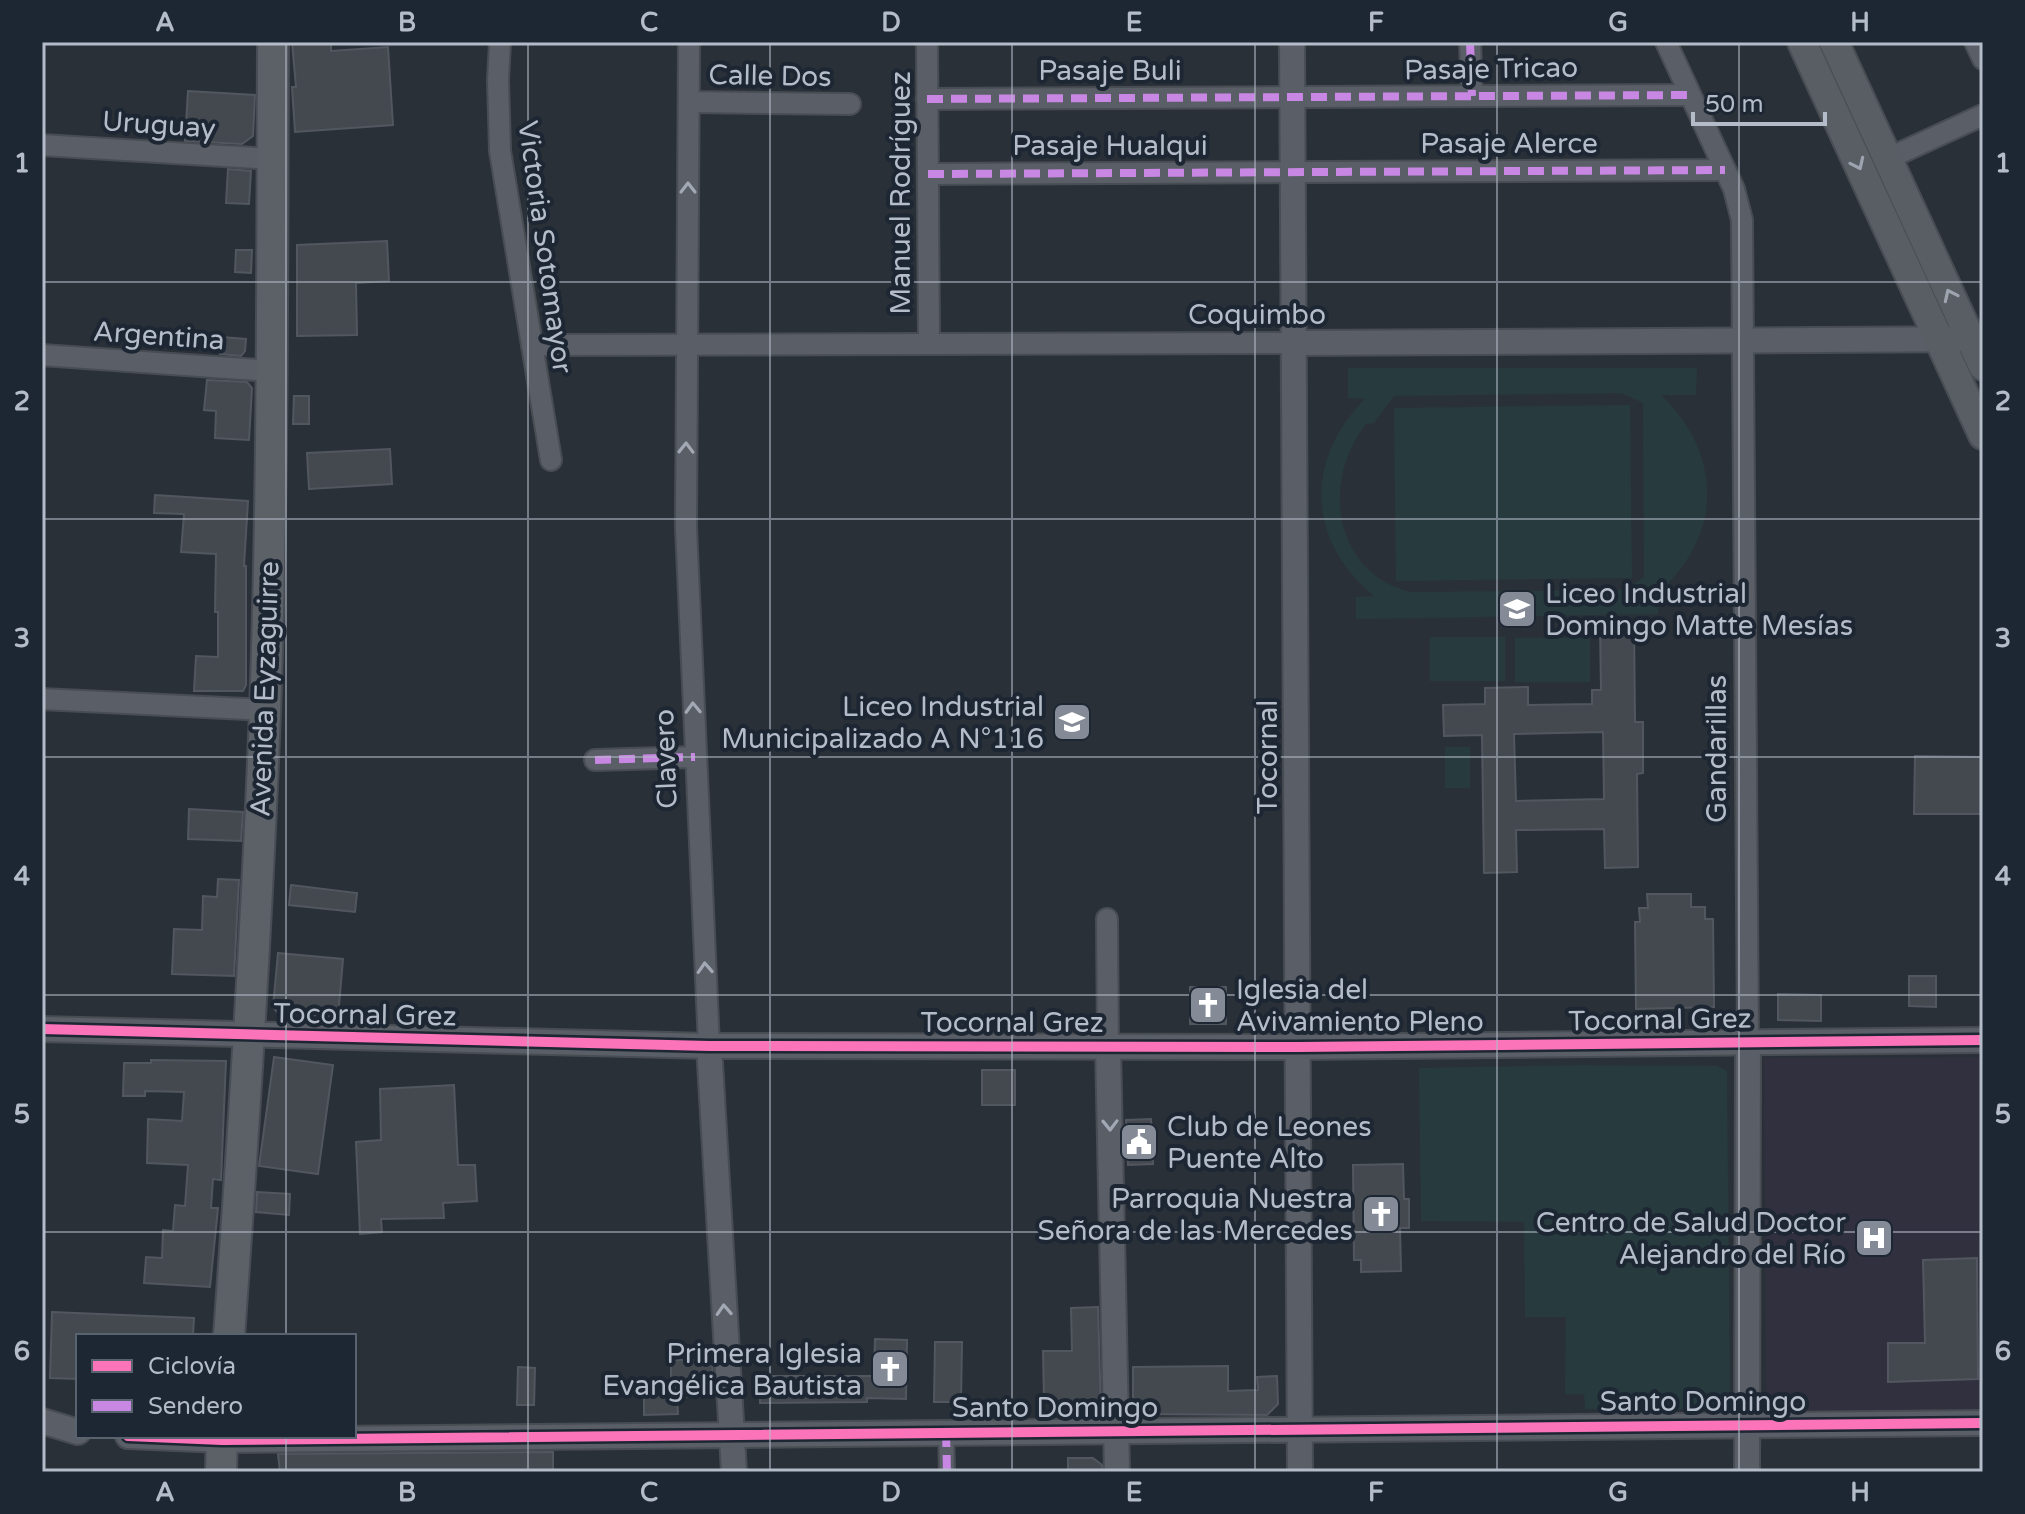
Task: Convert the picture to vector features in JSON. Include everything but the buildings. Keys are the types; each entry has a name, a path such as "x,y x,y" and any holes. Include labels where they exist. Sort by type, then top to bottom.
{"main road":[{"name":"Avenida Eyzaguirre","path":"229,1334 251,1035 265,710 272,371 273,42"},
{"path":"1802,42 1983,435"},
{"path":"1834,42 1887,159 1977,339 1983,366"},
{"path":"221,1472 222,1438"}],"street":[{"name":"Victoria Sotomayor","path":"500,42 500,151 551,460"},
{"name":"Clavero","path":"689,42 686,527 709,1046 734,1472"},
{"name":"Manuel Rodríguez","path":"927,42 929,344"},
{"name":"Tocornal","path":"1292,42 1300,1472"},
{"path":"1470,42 1472,96"},
{"name":"Gandarillas","path":"1666,42 1738,199 1742,220 1748,1042 1747,1472"},
{"name":"Pasaje Tricao","path":"1292,98 1690,95"},
{"name":"Pasaje Buli","path":"927,99 1292,98"},
{"name":"Calle Dos","path":"689,102 850,104"},
{"path":"1887,159 1983,115"},
{"name":"Uruguay","path":"42,145 273,159"},
{"name":"Pasaje Alerce","path":"1293,172 1725,170"},
{"name":"Pasaje Hualqui","path":"928,174 1293,172"},
{"name":"Coquimbo","path":"532,345 1977,339"},
{"name":"Argentina","path":"42,355 272,371"},
{"path":"42,699 265,710"},
{"path":"595,760 695,757"},
{"path":"1107,919 1117,1472"},
{"name":"Tocornal Grez","path":"42,1029 709,1046 1299,1047 1983,1040"},
{"path":"42,1421 76,1431"},
{"name":"Santo Domingo","path":"356,1437 1983,1423"},
{"path":"946,1431 947,1472"}],"shaded area":[{"name":"Centro de Salud Doctor Alejandro del Río","path":"1983,1057 1983,1417 1766,1420 1764,1058"}],"green space":[{"path":"1348,368 1697,368 1696,395 1661,395 1681,418 1696,443 1704,468 1707,494 1704,520 1695,545 1680,570 1659,592 1658,614 1356,619 1356,597 1374,596 1352,574 1336,551 1326,526 1322,500 1323,474 1331,448 1345,423 1365,399 1348,398","holes":["1621,393 1643,403 1644,577 1630,587 1620,590 1410,592 1384,581 1364,565 1350,545 1342,522 1340,497 1343,471 1352,447 1366,424 1374,423 1394,396"]},
{"path":"1630,405 1632,578 1396,581 1394,408"},
{"path":"1430,637 1505,637 1505,681 1430,681"},
{"path":"1515,638 1590,638 1590,682 1515,682"},
{"path":"1445,747 1470,747 1470,788 1445,788"},
{"path":"1717,1066 1727,1071 1730,1395 1713,1409 1585,1409 1584,1394 1565,1394 1566,1317 1525,1317 1524,1222 1421,1221 1419,1068"}],"marked path":[{"path":"1470,42 1472,96"},
{"path":"927,99 1690,95"},
{"path":"928,174 1725,170"},
{"path":"595,760 695,757"},
{"path":"946,1431 947,1472"}],"cycle path":[{"path":"42,1029 709,1046 1299,1047 1983,1040"},
{"path":"175,1438 1983,1423"}],"place":[{"name":"Liceo Industrial Domingo Matte Mesías","path":"1517,609"},
{"name":"Liceo Industrial Municipalizado A N°116","path":"1072,722"},
{"name":"Iglesia del Avivamiento Pleno","path":"1208,1005"},
{"name":"Club de Leones Puente Alto","path":"1139,1142"},
{"name":"Parroquia Nuestra Señora de las Mercedes","path":"1381,1214"},
{"name":"Centro de Salud Doctor Alejandro del Río","path":"1874,1238"},
{"name":"Primera Iglesia Evangélica Bautista","path":"890,1369"}]}
